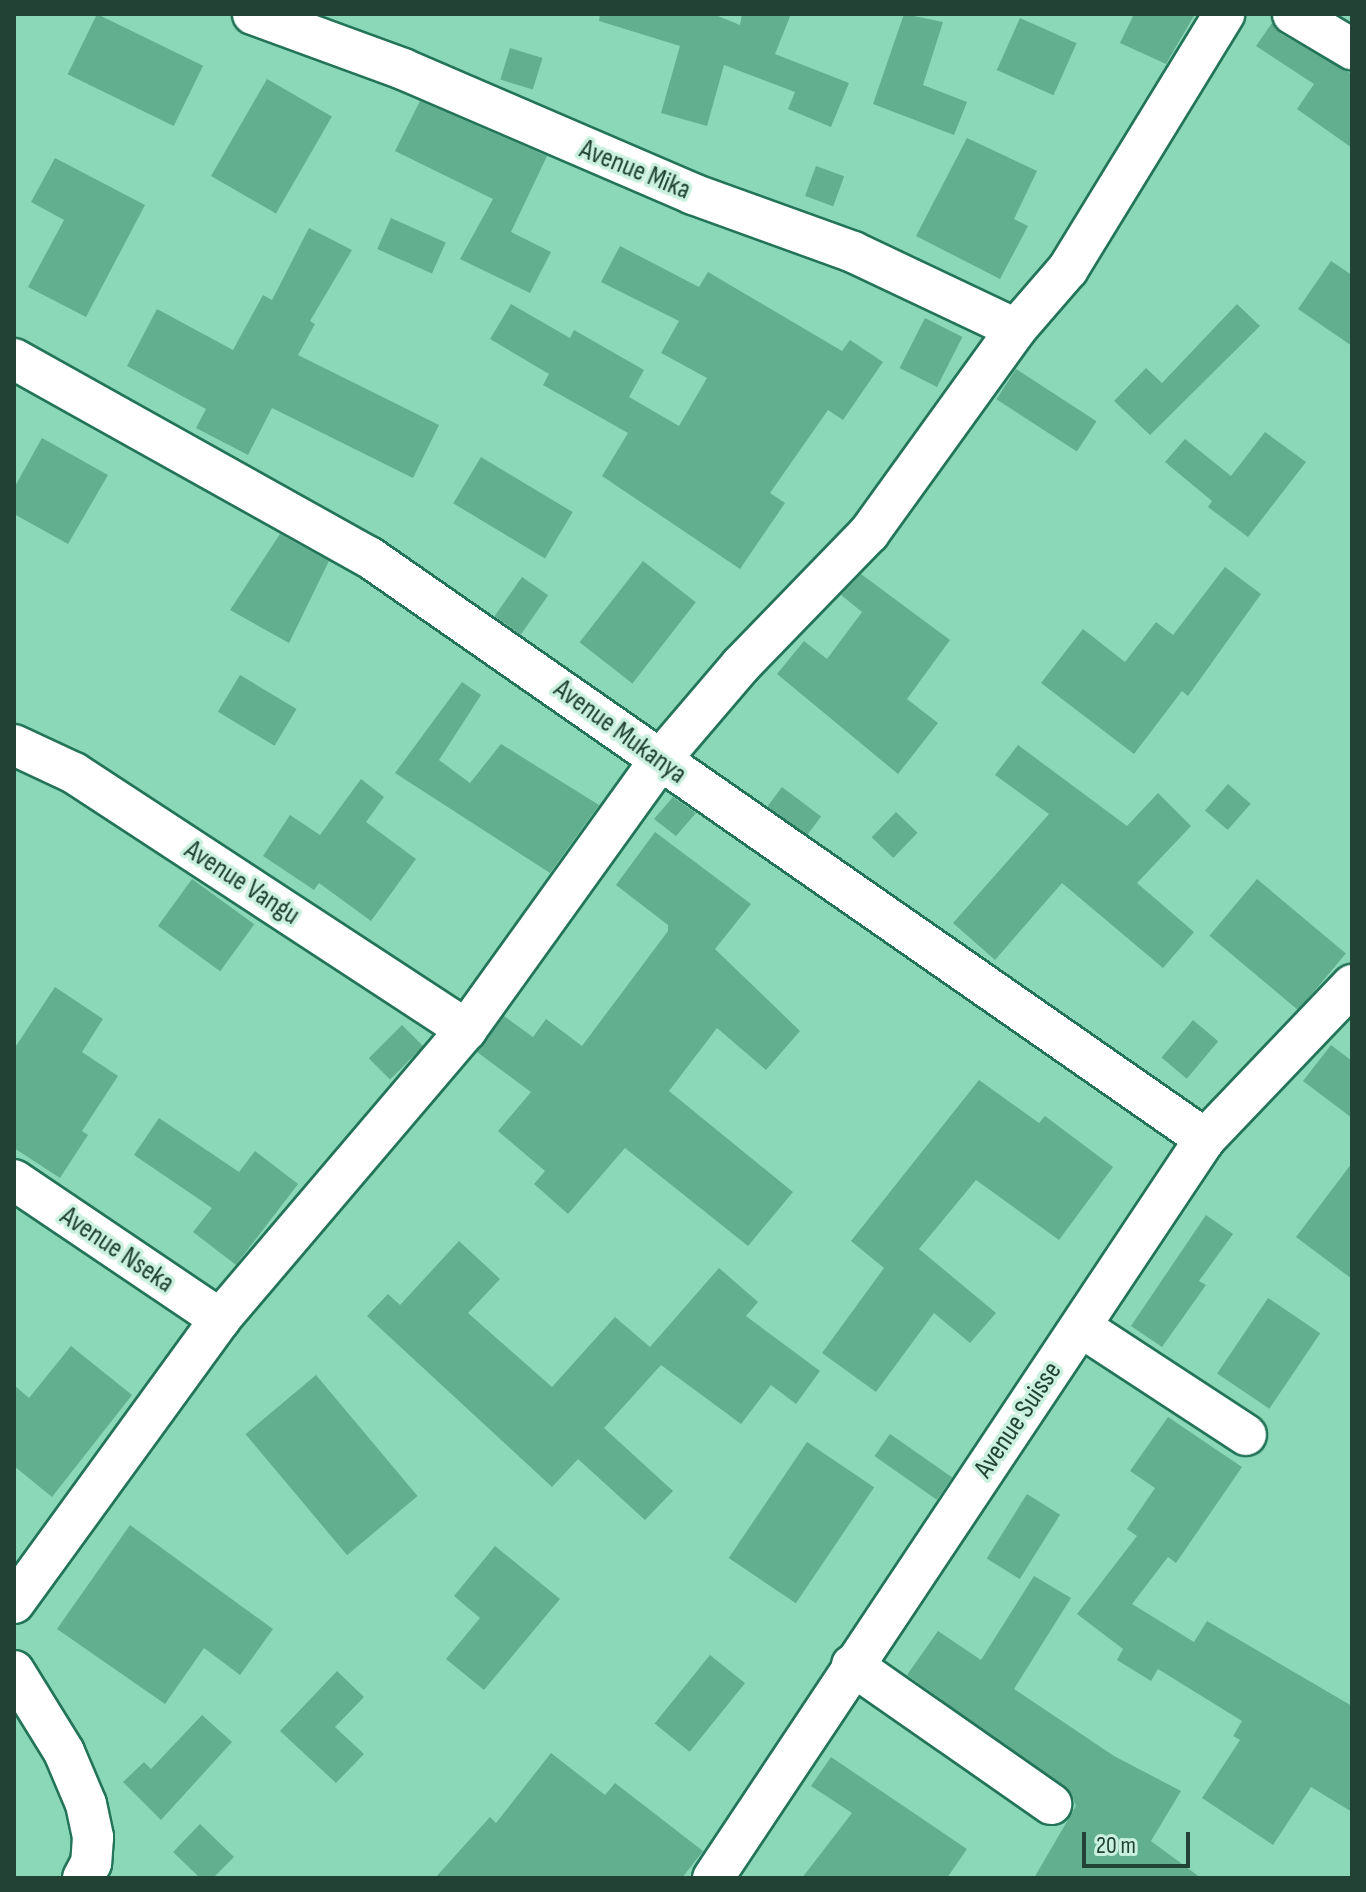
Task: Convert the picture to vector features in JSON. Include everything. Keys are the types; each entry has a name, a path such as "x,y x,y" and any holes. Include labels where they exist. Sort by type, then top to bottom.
{"street":[{"name":"Avenue Mika","path":"253,14 403,69 693,194 853,252 1016,329"},
{"path":"14,1603 220,1319 466,1030 659,761 741,665 869,533 1016,329 1068,269 1120,190 1224,14"},
{"path":"1293,14 1352,49"},
{"name":"Avenue Mukanya","path":"14,359 369,557 1205,1139"},
{"name":"Avenue Vangu","path":"14,745 74,773 466,1030"},
{"name":"Avenue Suisse","path":"713,1878 1205,1139 1352,985"},
{"name":"Avenue Nseka","path":"14,1180 220,1319"},
{"path":"1081,1327 1246,1435"},
{"path":"852,1665 1051,1804"},
{"path":"14,1671 64,1752 86,1804 93,1837 91,1863 83,1878"}],"building":[{"path":"97,14 203,66 174,126 68,74"},
{"path":"600,14 713,14 740,25 742,14 791,14 775,54 849,83 831,127 788,109 795,92 724,65 707,126 661,113 680,46 599,21"},
{"path":"904,14 943,22 923,85 967,102 954,135 873,104"},
{"path":"1134,14 1195,14 1166,64 1120,43"},
{"path":"1020,18 1077,43 1053,95 997,70"},
{"path":"1272,23 1281,34 1352,74 1352,148 1297,109 1314,84 1256,46"},
{"path":"510,48 543,58 533,89 500,80"},
{"path":"267,79 332,116 276,213 211,176"},
{"path":"420,101 547,156 511,232 551,252 530,293 460,259 493,199 395,151"},
{"path":"967,138 1037,171 1014,219 1028,226 1000,279 916,236"},
{"path":"55,158 145,205 86,317 28,287 64,220 31,202"},
{"path":"816,166 844,176 833,206 805,196"},
{"path":"391,218 446,242 432,273 377,249"},
{"path":"309,228 352,250 310,321 315,324 298,355 439,425 413,478 272,408 248,455 196,428 206,409 127,366 157,309 233,350 263,295 272,300"},
{"path":"620,246 699,287 708,272 842,351 850,340 883,362 843,420 828,410 770,493 785,503 740,569 602,476 628,433 543,385 549,374 490,339 511,304 570,338 574,330 644,370 629,397 679,426 707,378 661,353 679,321 601,282"},
{"path":"1331,261 1352,275 1352,346 1298,309"},
{"path":"1237,304 1260,326 1150,435 1114,401 1146,368 1162,383"},
{"path":"925,318 962,337 937,387 900,368"},
{"path":"1016,369 1097,421 1077,451 996,399"},
{"path":"1265,432 1306,462 1248,537 1208,507 1212,501 1165,462 1185,439 1231,476"},
{"path":"42,438 108,475 68,544 14,514 14,488"},
{"path":"481,457 573,512 545,558 453,503"},
{"path":"280,534 329,561 289,643 230,610"},
{"path":"643,561 696,602 632,683 580,642"},
{"path":"1225,567 1261,594 1188,696 1182,691 1134,754 1041,683 1083,629 1125,662 1156,622 1173,635"},
{"path":"861,574 950,640 907,699 938,723 898,774 777,674 804,641 827,659 862,612 841,595"},
{"path":"522,577 548,595 521,635 494,616"},
{"path":"240,675 297,709 274,746 218,712"},
{"path":"462,682 481,695 439,760 470,783 501,744 599,805 550,873 395,773"},
{"path":"1018,745 1127,826 1158,793 1191,826 1137,883 1194,932 1163,968 1062,883 995,960 953,923 1049,814 995,775"},
{"path":"361,779 384,797 366,822 416,859 371,921 319,883 314,890 263,856 290,815 320,835"},
{"path":"1228,784 1251,804 1228,830 1205,810"},
{"path":"782,787 821,816 807,836 768,806"},
{"path":"673,797 696,813 676,836 654,819"},
{"path":"896,812 918,833 893,858 872,837"},
{"path":"655,832 751,904 715,949 800,1031 766,1070 717,1028 669,1091 793,1192 748,1246 625,1148 568,1214 534,1184 545,1171 498,1131 531,1092 477,1052 504,1016 533,1037 546,1019 582,1046 668,931 668,925 616,885"},
{"path":"192,879 254,924 220,971 158,926"},
{"path":"1257,879 1346,954 1298,1010 1209,936"},
{"path":"55,987 103,1019 82,1052 118,1076 82,1131 88,1135 60,1178 14,1148 14,1049"},
{"path":"1193,1020 1218,1041 1187,1079 1162,1058"},
{"path":"402,1025 423,1046 390,1079 369,1058"},
{"path":"1331,1045 1352,1061 1352,1118 1303,1081"},
{"path":"979,1080 1039,1123 1045,1116 1113,1167 1059,1240 976,1180 919,1249 996,1313 970,1343 934,1313 876,1392 822,1353 884,1268 851,1241"},
{"path":"159,1118 239,1172 255,1151 298,1184 236,1265 193,1232 212,1208 134,1155"},
{"path":"1352,1163 1352,1279 1296,1237"},
{"path":"1206,1215 1233,1234 1199,1281 1206,1285 1162,1347 1131,1326"},
{"path":"459,1241 500,1279 468,1313 552,1387 615,1317 650,1347 719,1268 758,1302 746,1316 820,1371 796,1404 771,1385 741,1424 661,1365 604,1428 673,1491 645,1520 578,1459 552,1487 367,1316 388,1294 400,1305"},
{"path":"1268,1298 1320,1333 1269,1409 1217,1373"},
{"path":"71,1346 132,1395 52,1497 14,1466 14,1385 29,1398"},
{"path":"316,1375 418,1496 347,1555 246,1434"},
{"path":"1168,1417 1242,1467 1176,1563 1168,1557 1132,1604 1194,1642 1207,1621 1352,1706 1352,1812 1311,1787 1273,1845 1202,1798 1240,1740 1233,1736 1242,1721 1158,1669 1151,1681 1117,1660 1123,1649 1077,1614 1137,1536 1127,1529 1155,1488 1130,1471"},
{"path":"890,1434 952,1478 937,1500 875,1456"},
{"path":"807,1442 874,1487 796,1603 729,1558"},
{"path":"1027,1494 1060,1515 1020,1579 987,1558"},
{"path":"130,1525 273,1629 240,1675 204,1648 165,1704 57,1629"},
{"path":"495,1546 560,1599 484,1690 446,1659 480,1618 454,1596"},
{"path":"1034,1576 1071,1598 1014,1689 1114,1756 1181,1791 1151,1841 1201,1878 1034,1878 1076,1806 1071,1794 907,1675 938,1631 981,1660"},
{"path":"710,1655 745,1683 690,1752 655,1723"},
{"path":"337,1671 364,1697 335,1727 364,1754 336,1783 280,1731"},
{"path":"202,1715 232,1742 161,1820 123,1782 144,1762 151,1769"},
{"path":"551,1753 605,1795 615,1783 703,1851 682,1878 435,1878 490,1817 496,1823"},
{"path":"831,1757 967,1849 947,1878 802,1878 852,1813 811,1786"},
{"path":"200,1824 234,1857 213,1878 200,1878 173,1852"}]}
